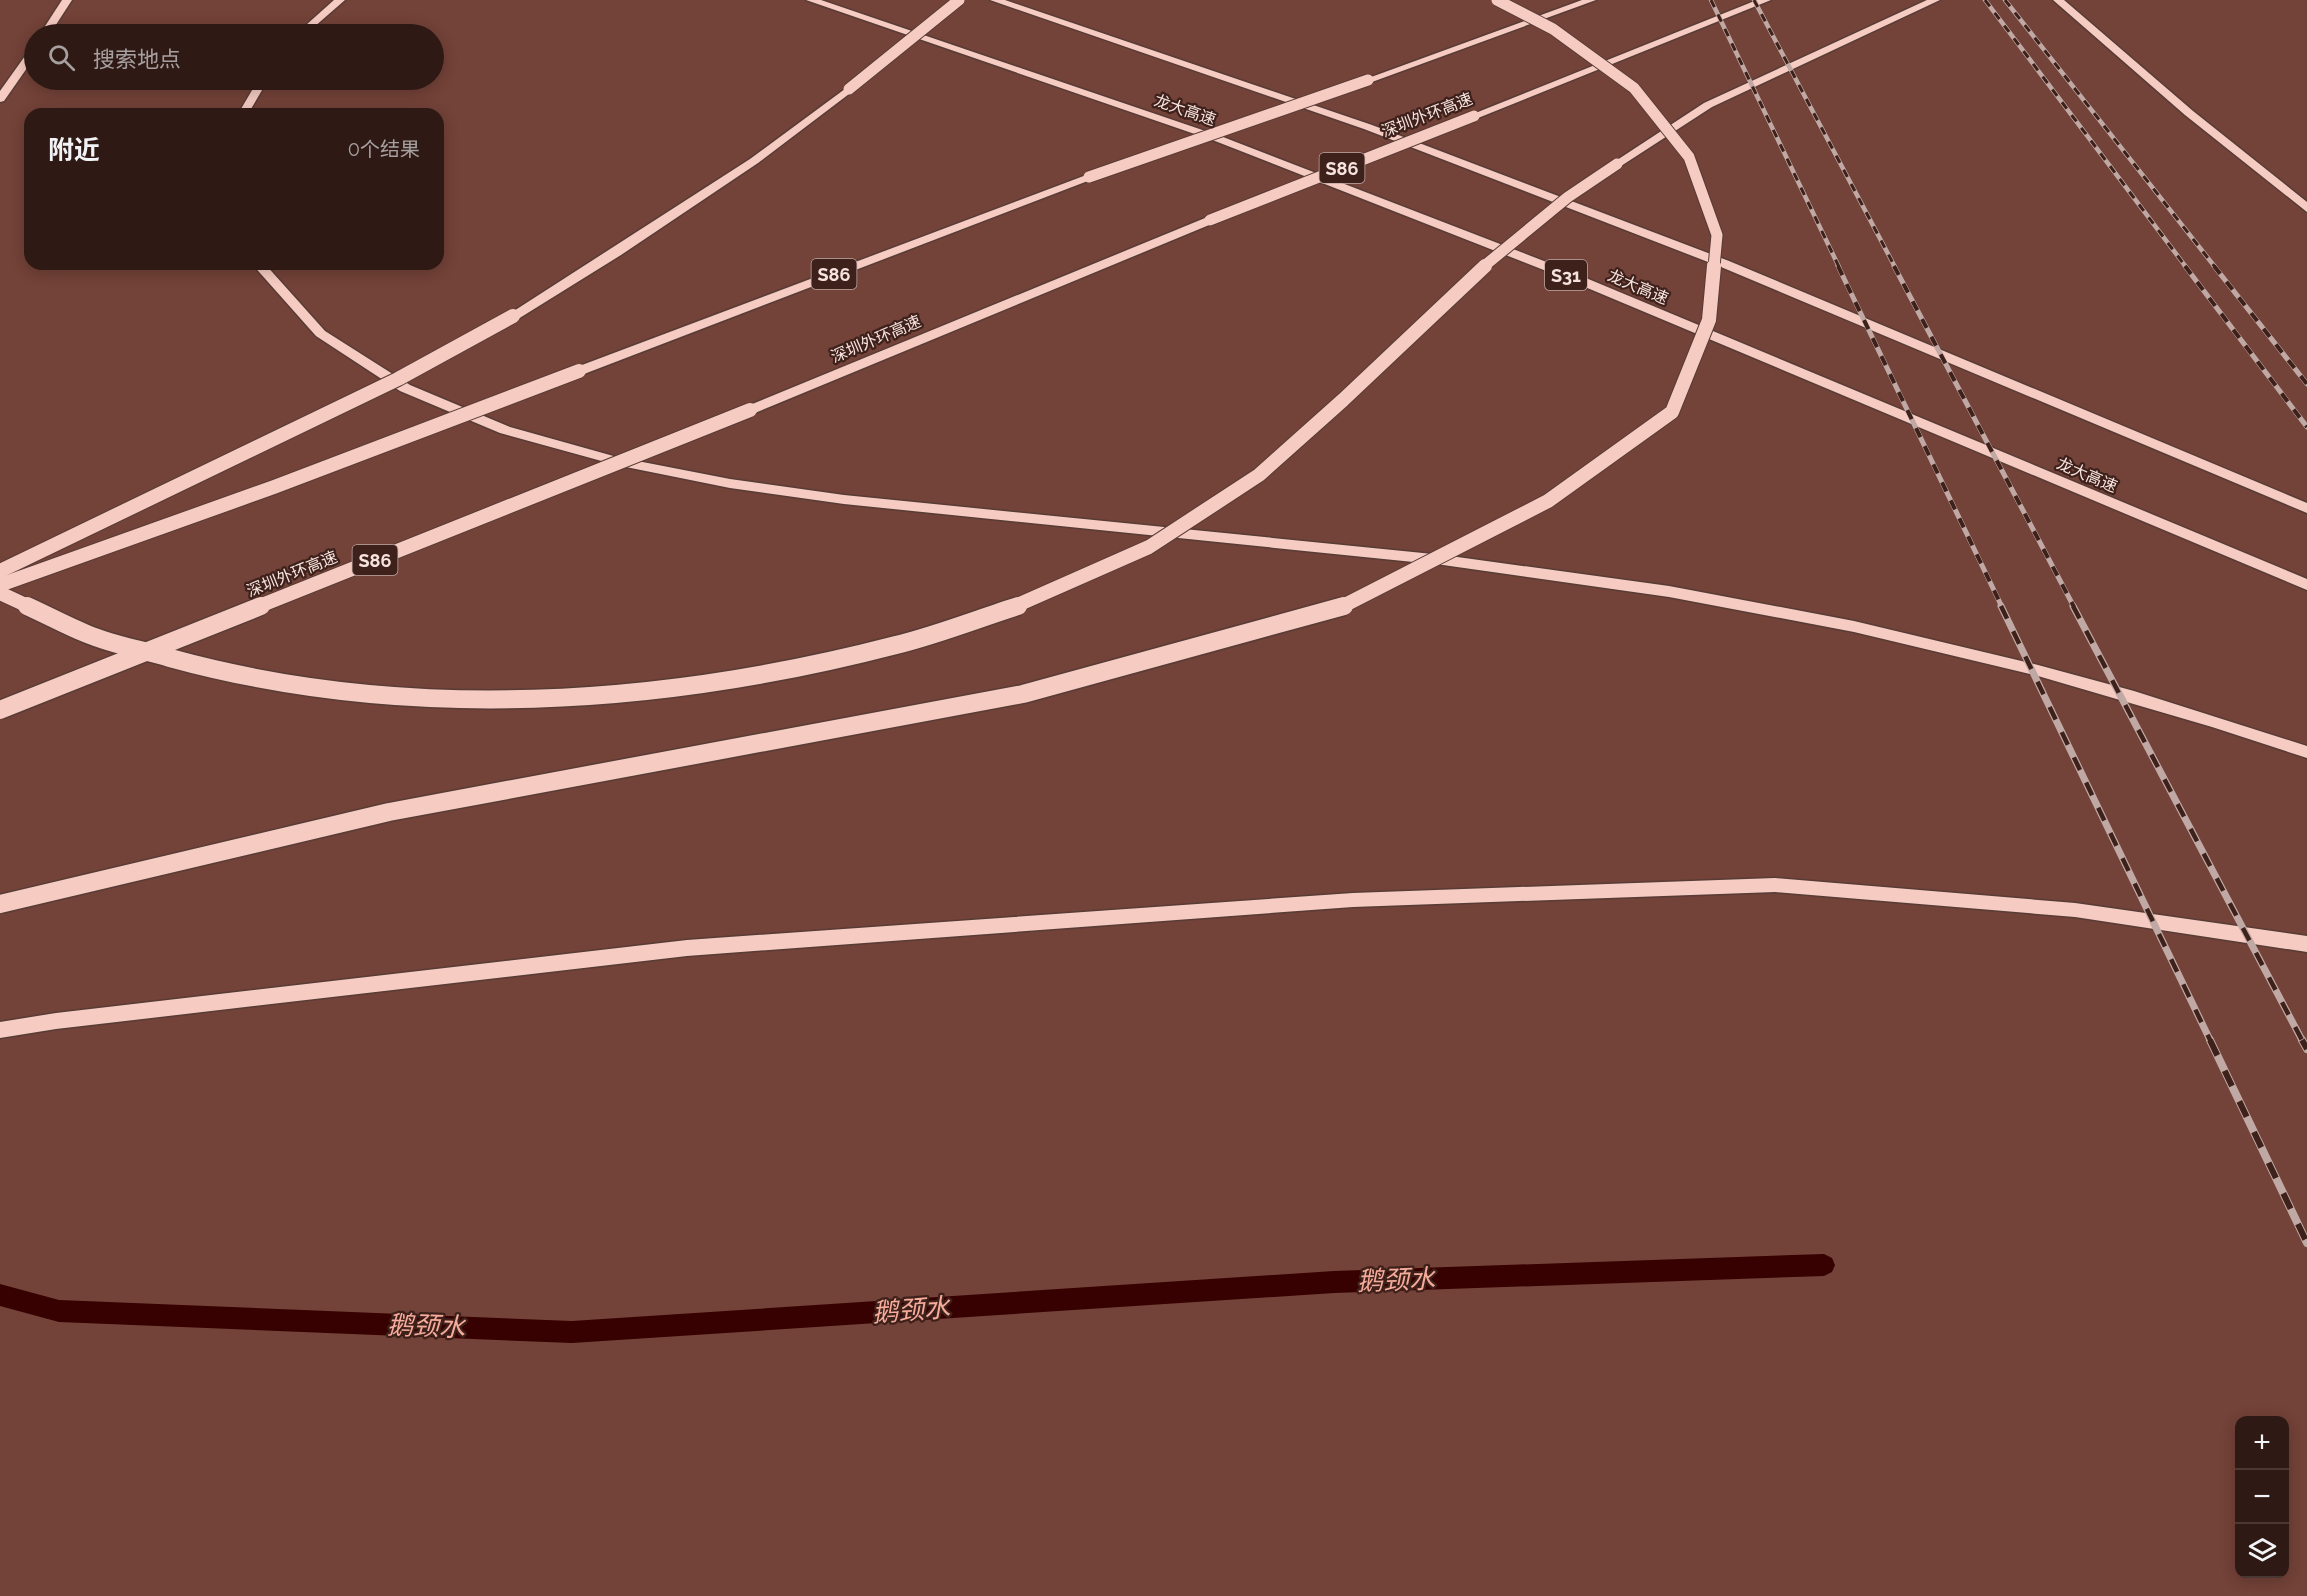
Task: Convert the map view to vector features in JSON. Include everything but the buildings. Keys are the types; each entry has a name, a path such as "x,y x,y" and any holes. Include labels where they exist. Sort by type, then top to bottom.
{"highway":[{"path":"51,24 66,0"},
{"path":"312,24 340,0"},
{"name":"龙大高速","path":"811,0 1252,152 1557,271 2307,585"},
{"path":"0,571 398,379 513,316 616,252 754,161 849,89 959,0"},
{"path":"995,0 1368,127 1725,264 2307,508"},
{"path":"0,904 389,812 1023,694 1342,607 1548,501 1672,412 1708,320 1717,235 1689,157 1634,88 1553,29 1497,0"},
{"name":"S86","path":"0,585 273,487 1089,177 1591,0"},
{"name":"深圳外环高速","path":"0,711 750,410 1210,220 1766,0"},
{"path":"0,593 100,638 215,670 348,693 498,701 637,692 767,674 898,645 1023,604 1149,547 1259,475 1343,400 1512,240 1568,197 1708,105 1935,0"},
{"path":"2058,0 2197,120 2307,208"},
{"path":"0,99 24,65"},
{"path":"247,108 257,90"},
{"path":"262,270 288,305 332,343 383,377 449,409 542,442 679,475 834,499 1314,546 1575,577 1727,602 1836,624 2078,681 2240,729 2307,752"},
{"path":"0,1030 56,1021 687,948 1353,900 1775,885 2075,910 2307,944"}],"shaded area":[{"path":"0,0 2307,0 2307,1596 0,1596"}],"waterway":[{"name":"鹅颈水","path":"0,1295 59,1311 572,1332 1334,1282 1824,1265"}],"railway":[{"path":"1711,0 1839,267"},
{"path":"1754,0 1895,267"},
{"path":"1985,0 2186,267"},
{"path":"2005,0 2215,267"},
{"path":"1838,266 2002,607"},
{"path":"1894,266 2074,607"},
{"path":"2185,266 2307,427"},
{"path":"2214,266 2307,384"},
{"path":"2001,606 2211,1042"},
{"path":"2073,606 2303,1042"},
{"path":"2210,1040 2307,1243"},
{"path":"2302,1040 2307,1049"}]}
